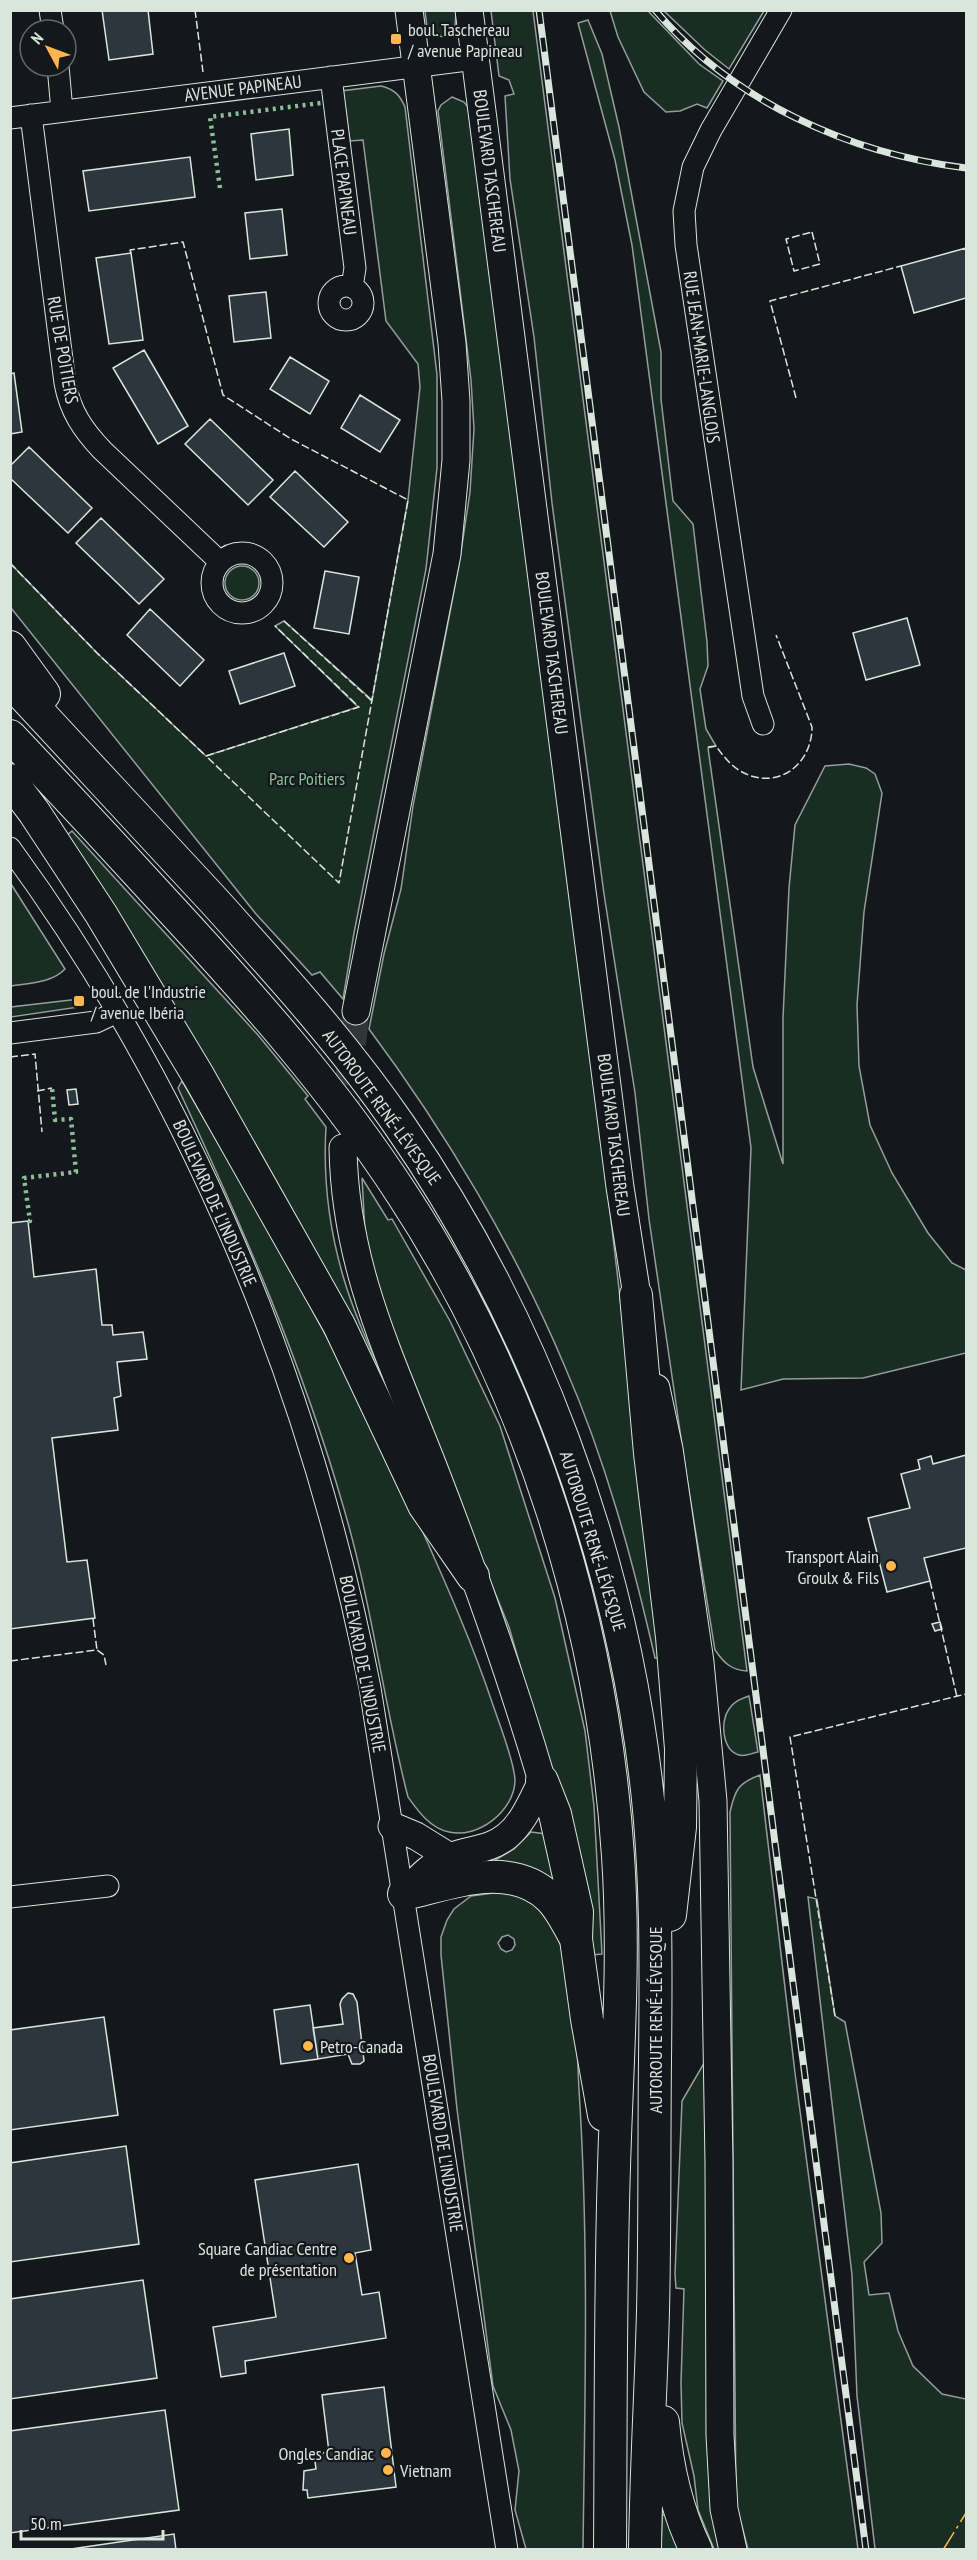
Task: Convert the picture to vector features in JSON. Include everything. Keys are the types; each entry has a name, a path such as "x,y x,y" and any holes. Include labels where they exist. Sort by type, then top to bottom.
{"highway":[{"path":"10,647 107,783"},
{"name":"AUTOROUTE RENÉ-LÉVESQUE","path":"10,681 107,783 276,970 360,1070 399,1125 458,1216 521,1340 580,1488 621,1634 631,1684 640,1733 652,1849 656,1930 653,2310 645,2550"},
{"name":"AUTOROUTE RENÉ-LÉVESQUE","path":"10,736 261,1008 351,1119 405,1199 444,1264 486,1346 545,1493 569,1570 592,1665 610,1775 618,1861 622,1963 614,2169 610,2550"},
{"path":"10,780 34,812 112,932 209,1095 339,1324 424,1505 473,1576"},
{"path":"636,1295 650,1453 672,1637 681,1758 678,1854 655,2029"},
{"path":"542,1781 555,1814 577,1912 576,1939 587,2019 614,2169"},
{"path":"404,1894 486,1876 514,1878 529,1883 549,1897 576,1939"},
{"path":"653,2310 671,2480 683,2519 696,2550"}],"main road":[{"path":"356,1011 447,554 456,460 456,400 452,343 409,10"},
{"name":"BOULEVARD TASCHEREAU","path":"469,10 636,1295 669,1449 707,1715 715,1844 720,2435 724,2509 733,2550"},
{"path":"343,1148 347,1215 360,1274 380,1334 439,1480 542,1781 522,1819 507,1836 488,1847 450,1857 427,1869 404,1894"},
{"path":"392,1826 416,1836 450,1857"}],"street":[{"name":"RUE JEAN-MARIE-LANGLOIS","path":"763,724 753,696 686,245 684,211 689,180 699,153 781,10"},
{"name":"AVENUE PAPINEAU","path":"21,117 475,59"},
{"name":"PLACE PAPINEAU","path":"331,77 355,268 352,287"},
{"path":"58,78 62,111"},
{"name":"RUE DE POITIERS","path":"21,117 65,383 72,410 85,431 102,450 220,562"},
{"name":"BOULEVARD DE L'INDUSTRIE","path":"10,848 117,1012 158,1080 245,1268 285,1369 315,1461 348,1583 370,1688 507,2550"},
{"path":"10,1033 96,1022 117,1012"},
{"path":"10,1898 108,1886"}],"green space":[{"path":"425,11 456,11 455,28 444,37 431,34 427,27"},
{"path":"491,11 533,11 747,1671 728,1665 715,1650 687,1479 649,1219 635,1093 604,894 552,503 534,337 510,179 505,96 514,94 509,80 499,76"},
{"path":"610,11 648,11 699,64 723,81 707,108 697,104 680,111 666,112 644,92 618,37"},
{"path":"664,11 764,11 729,69 705,50"},
{"path":"588,20 602,54 619,127 661,352 661,399 673,501 693,524 707,642 708,666 700,689 706,729 716,746 708,748 753,1067 783,1164 783,1018 789,888 795,825 825,766 849,764 866,768 875,774 882,793 864,912 857,1005 859,1066 870,1125 892,1173 928,1233 952,1263 966,1270 966,1353 863,1378 783,1379 741,1390 751,1148 632,245 615,160 578,23"},
{"name":"Parc Poitiers","path":"381,86 396,93 405,107 437,375 437,468 426,569 343,999 320,972 312,975 256,914 11,608 10,563 97,653 206,756 358,707 275,626 284,621 372,700 408,500 420,387 418,364 386,321 363,140 350,141 341,91"},
{"path":"452,97 464,102 468,107 594,1074 662,1658 655,1658 627,1547 593,1438 546,1323 477,1192 425,1108 369,1029 384,954 401,889 413,806 459,565 470,492 474,429 471,380 438,111 441,105"},
{"path":"242,566 254,571 259,583 254,595 242,600 230,595 225,583 230,571"},
{"path":"72,831 258,1035 308,1096 305,1099 326,1127 326,1183 338,1258 354,1310 397,1408 391,1409 66,836"},
{"path":"11,884 65,969 60,974 40,982 11,986"},
{"path":"76,1000 79,1007 11,1017 11,1007"},
{"path":"182,1081 277,1246 366,1413 421,1528 477,1660 506,1743 515,1781 508,1803 501,1812 482,1827 460,1833 442,1830 430,1823 408,1797 354,1545 327,1454 290,1348 248,1243 178,1088"},
{"path":"362,1178 388,1220 392,1219 450,1321 500,1426 555,1598 585,1731 594,1806 602,1954 591,1955 538,1728 509,1627 463,1515 379,1295 365,1232"},
{"path":"749,1696 758,1752 739,1755 733,1752 726,1741 724,1721 733,1704"},
{"path":"760,1775 795,2073 858,2549 748,2549 736,2504 730,1812 734,1798 742,1784"},
{"path":"531,1832 546,1834 562,1884 496,1865 495,1860 514,1849"},
{"path":"501,1892 517,1896 537,1907 548,1919 561,1945 571,1985 576,2027 584,2205 586,2320 583,2549 526,2549 515,2510 519,2471 511,2430 493,2386 457,2109 441,1955 441,1937 447,1920 454,1909 471,1896","holes":["508,1935 514,1939 515,1945 512,1950 506,1952 498,1943 502,1937"]},
{"path":"808,1897 817,1899 835,2016 845,2022 881,2213 882,2243 864,2262 869,2295 889,2293 898,2331 913,2366 942,2394 966,2399 966,2549 875,2549 857,2396 852,2275"},
{"path":"707,2058 722,2549 714,2549 698,2510 694,2476 682,2423 684,2289 676,2288 675,2274 682,2101"},
{"path":"662,2515 674,2515 689,2549 661,2550"}],"building":[{"path":"102,10 148,10 153,54 109,60"},
{"path":"289,129 293,175 256,180 251,134"},
{"path":"190,157 195,197 89,211 83,171"},
{"path":"282,209 287,255 250,259 245,213"},
{"path":"966,248 966,298 914,313 901,266"},
{"path":"131,253 143,340 109,344 96,258"},
{"path":"266,292 271,338 234,342 229,296"},
{"path":"144,350 188,426 158,444 113,368"},
{"path":"290,357 329,381 310,414 270,389"},
{"path":"14,373 22,432 10,434 10,374"},
{"path":"360,395 400,420 380,452 341,428"},
{"path":"210,419 273,480 248,505 185,444"},
{"path":"29,447 92,508 68,533 10,478 10,466"},
{"path":"295,471 348,522 324,547 270,497"},
{"path":"101,518 164,579 139,604 76,543"},
{"path":"325,571 359,577 349,634 314,628"},
{"path":"150,609 204,660 180,686 127,635"},
{"path":"907,618 920,665 866,680 853,633"},
{"path":"284,653 295,686 240,704 229,671"},
{"path":"76,1089 78,1104 69,1105 67,1090"},
{"path":"28,1221 34,1277 96,1269 102,1325 112,1325 113,1335 143,1332 147,1359 117,1362 121,1396 114,1398 118,1430 52,1438 67,1562 87,1560 95,1618 10,1629 10,1223"},
{"path":"966,1455 966,1548 924,1558 930,1581 887,1592 868,1518 910,1508 901,1474 920,1469 918,1460 931,1456 933,1464"},
{"path":"940,1622 942,1629 935,1631 932,1624"},
{"name":"Petro-Canada","path":"348,1993 353,1994 357,2002 364,2061 360,2064 352,2064 348,2054 318,2059 313,2028 343,2024 340,2004"},
{"path":"310,2005 318,2059 281,2064 274,2010"},
{"path":"104,2017 118,2115 10,2130 10,2030"},
{"path":"126,2146 139,2244 10,2262 10,2163"},
{"path":"358,2164 371,2250 355,2253 362,2295 379,2292 386,2338 245,2361 246,2373 221,2377 213,2327 276,2317 255,2180"},
{"path":"143,2280 157,2378 10,2399 10,2299"},
{"path":"384,2387 396,2487 308,2498 307,2490 303,2490 304,2471 316,2469 314,2454 329,2452 322,2395"},
{"path":"165,2410 179,2510 10,2533 10,2431"},
{"path":"174,2534 176,2550 64,2550"}],"tunnel":[{"path":"344,1126 356,1011"}],"railway":[{"path":"539,10 866,2550"},
{"path":"655,10 686,42 720,71 757,96 796,118 837,136 879,150 922,161 966,168"}],"hedge":[{"path":"220,188 210,117 321,103"},
{"path":"28,1221 30,1221 24,1178 76,1172 71,1119 55,1120 52,1088"}],"fence":[{"path":"195,10 203,72"},
{"path":"812,232 820,264 794,271 786,239 812,232"},
{"path":"131,253 130,250 183,242 223,395 291,439 408,500 339,883 206,756 359,707 275,626"},
{"path":"796,398 770,301 901,266"},
{"path":"10,563 97,653 206,756"},
{"path":"284,621 372,701"},
{"path":"708,747 716,746 727,760 742,772 755,777 768,778 790,771 806,753 812,727 776,635"},
{"path":"10,1057 35,1054 42,1132"},
{"path":"37,1091 52,1088"},
{"path":"930,1581 957,1697"},
{"path":"93,1619 97,1650"},
{"path":"10,1661 97,1650 104,1655 106,1665"},
{"path":"835,2016 790,1737 966,1694"}],"power":[{"path":"943,2550 966,2513"}],"place":[{"name":"boul. Taschereau / avenue Papineau","path":"396,39"},
{"name":"boul. de l'Industrie / avenue Ibéria","path":"79,1001"},
{"name":"Transport Alain Groulx & Fils","path":"891,1566"},
{"name":"Petro-Canada","path":"308,2046"},
{"name":"Square Candiac Centre de présentation","path":"349,2258"},
{"name":"Ongles Candiac","path":"386,2453"},
{"name":"Vietnam","path":"388,2470"}]}
